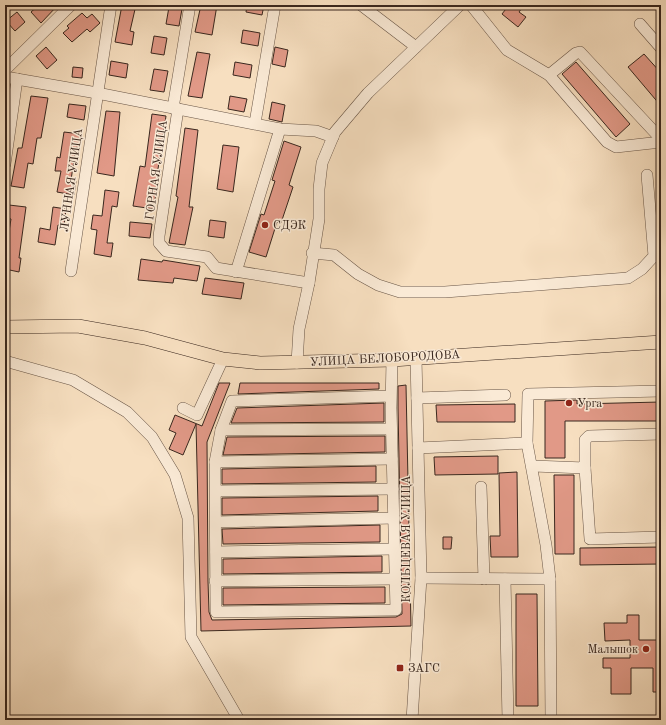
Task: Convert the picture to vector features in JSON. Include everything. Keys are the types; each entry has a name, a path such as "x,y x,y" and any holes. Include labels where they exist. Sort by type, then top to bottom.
{"main road":[{"name":"УЛИЦА БЕЛОБОРОДОВА","path":"5,327 78,326 113,332 223,359 260,363 392,360 661,342"}],"street":[{"path":"5,70 71,5"},
{"name":"ЛУННАЯ УЛИЦА","path":"71,271 111,5"},
{"name":"ГОРНАЯ УЛИЦА","path":"190,5 175,109 159,236 160,243 166,250 207,257 216,268 236,272"},
{"path":"255,123 275,5"},
{"path":"361,5 416,47"},
{"path":"297,363 299,329 309,284 312,253 318,219 318,189 322,163 335,132 368,93 460,5"},
{"path":"471,5 506,50 549,75 607,142 616,147 661,141"},
{"path":"640,24 661,48"},
{"path":"549,75 576,53 584,55 661,141"},
{"path":"5,77 255,123 280,130 316,131 333,137"},
{"path":"5,164 7,132 17,79"},
{"path":"280,130 236,272 309,284"},
{"path":"312,253 334,255 365,278 378,285 400,292 445,292 628,278 642,269 654,256 647,175"},
{"name":"КОЛЬЦЕВАЯ УЛИЦА","path":"412,720 421,578 416,358"},
{"path":"183,408 197,415 223,359"},
{"path":"391,396 232,401 221,430 215,462 216,612 396,610 391,429 392,360"},
{"path":"5,361 73,380 127,412 152,437 175,475 188,518 191,637 239,720"},
{"path":"551,720 550,579 533,466 527,443 528,394 661,391"},
{"path":"417,398 505,395"},
{"path":"221,430 391,429"},
{"path":"661,434 589,436 585,440 585,468 590,539 661,537"},
{"path":"418,448 527,443"},
{"path":"215,462 392,458"},
{"path":"533,466 585,468"},
{"path":"481,487 484,579"},
{"path":"216,491 393,489"},
{"path":"216,522 394,518"},
{"path":"216,552 394,549"},
{"path":"421,578 550,579"},
{"path":"215,581 395,579"},
{"path":"505,579 508,720"}],"building":[{"path":"39,5 58,5 41,23 31,12"},
{"path":"122,5 136,5 130,31 134,32 132,45 115,42"},
{"path":"201,5 217,5 212,35 195,32"},
{"path":"247,5 264,5 262,15 246,12"},
{"path":"509,5 524,5 519,12 526,17 518,27 502,14"},
{"path":"169,7 182,9 179,26 166,24"},
{"path":"17,12 25,22 15,31 6,21"},
{"path":"82,13 87,18 92,14 100,23 90,32 87,29 72,42 63,33 69,28 67,26"},
{"path":"243,30 260,33 258,46 241,43"},
{"path":"154,36 167,38 164,55 151,53"},
{"path":"46,47 57,60 47,69 36,56"},
{"path":"275,47 288,50 285,67 272,64"},
{"path":"197,52 210,54 202,98 188,96"},
{"path":"644,54 661,73 661,106 628,67"},
{"path":"111,61 128,64 126,78 109,75"},
{"path":"235,62 252,65 250,78 233,75"},
{"path":"576,62 630,124 616,137 562,74"},
{"path":"73,67 83,68 82,78 72,77"},
{"path":"154,69 168,71 164,92 150,90"},
{"path":"31,96 48,98 41,138 37,138 33,164 28,163 24,188 11,186 18,148 22,148"},
{"path":"230,96 247,99 244,112 228,109"},
{"path":"272,102 285,105 282,122 269,119"},
{"path":"69,104 86,106 84,120 67,117"},
{"path":"106,111 120,112 114,176 97,173"},
{"path":"152,114 166,116 158,169 161,170 158,184 157,183 154,209 133,206 140,166 145,167"},
{"path":"185,128 198,130 189,207 193,207 185,245 169,243 178,197 176,196"},
{"path":"64,132 81,134 79,148 76,147 71,180 76,181 74,195 57,192 61,171 55,171 57,157 60,158"},
{"path":"284,141 301,147 289,185 293,187 281,223 277,222 266,257 249,252 261,214 264,215 275,181 272,180"},
{"path":"223,145 239,147 233,192 217,189"},
{"path":"105,190 119,192 117,207 112,206 107,243 113,243 111,257 94,254 97,230 91,229 93,215 102,216"},
{"path":"9,205 26,207 19,258 21,258 19,272 5,269 5,256 11,219 7,218"},
{"path":"53,207 66,209 64,226 58,225 55,245 38,242 40,228 50,230"},
{"path":"210,220 226,222 224,238 208,236"},
{"path":"130,222 152,224 150,238 129,236"},
{"path":"141,259 162,262 163,260 200,266 197,281 174,278 173,283 138,280"},
{"path":"205,278 244,283 241,299 202,294"},
{"path":"219,383 230,383 207,442 208,581 209,612 212,620 396,617 402,614 398,386 406,385 411,626 201,631 196,424 183,455 169,449 176,433 169,430 175,415 202,426"},
{"path":"240,383 379,383 379,389 238,394"},
{"path":"577,400 577,404 661,402 661,421 565,421 565,458 545,458 545,401"},
{"path":"384,403 384,422 231,423 237,408"},
{"path":"515,404 515,422 437,422 436,405"},
{"path":"385,436 385,452 223,455 227,437"},
{"path":"498,456 498,474 435,475 434,457"},
{"path":"376,466 376,482 222,484 222,469"},
{"path":"517,472 518,557 491,557 490,536 500,536 499,473"},
{"path":"554,475 574,475 574,554 555,554"},
{"path":"378,496 378,511 222,515 222,498"},
{"path":"380,525 380,542 223,544 222,529"},
{"path":"443,537 452,537 451,549 443,549"},
{"path":"661,547 661,564 580,565 580,548"},
{"path":"382,556 382,572 223,574 223,559"},
{"path":"385,587 385,603 223,605 223,588"},
{"path":"516,594 537,594 538,706 516,706"},
{"name":"Малышок","path":"627,615 639,615 639,640 661,640 661,692 653,692 653,668 631,668 631,694 611,694 611,668 603,668 603,658 630,658 630,640 605,641 604,623 627,623"}],"place":[{"name":"СДЭК","path":"265,225"},
{"name":"Урга","path":"569,403"},
{"name":"Малышок","path":"646,649"},
{"name":"ЗАГС","path":"400,668"}]}
